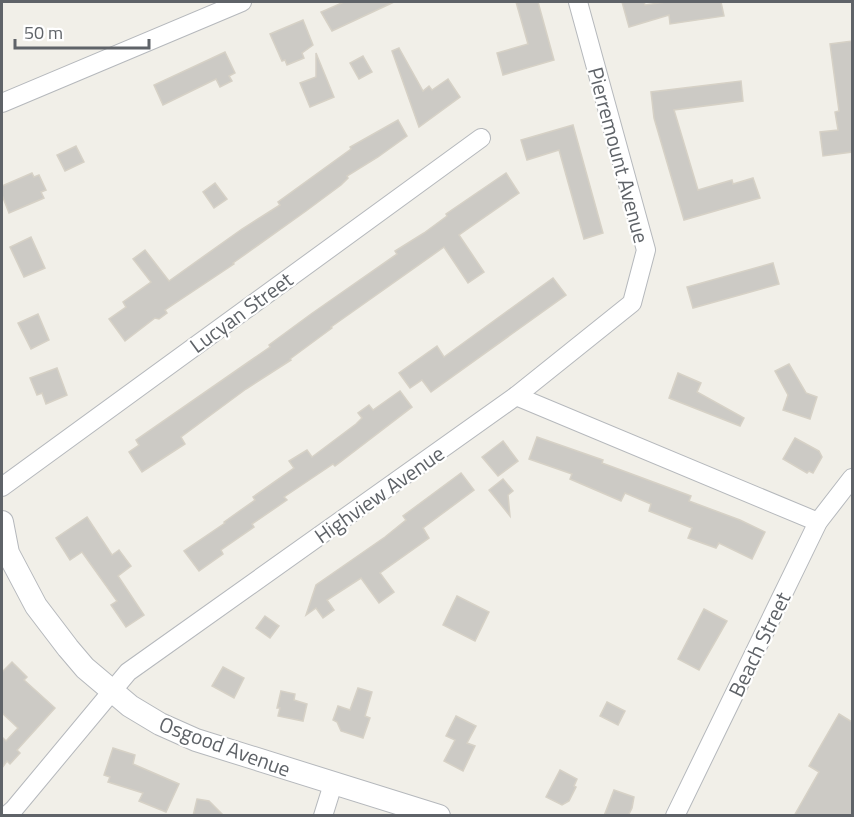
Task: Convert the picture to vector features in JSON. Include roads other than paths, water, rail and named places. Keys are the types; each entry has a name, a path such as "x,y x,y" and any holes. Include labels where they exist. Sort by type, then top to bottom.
{"street":[{"path":"2,103 242,2"},
{"name":"Pierremount Avenue","path":"516,396 632,303 646,250 578,2"},
{"name":"Lucyan Street","path":"2,487 481,138"},
{"path":"516,396 818,522"},
{"name":"Highview Avenue","path":"6,816 128,672 516,396"},
{"name":"Beach Street","path":"675,816 818,522 851,483"},
{"name":"Osgood Avenue","path":"2,522 5,554 36,606 85,668 112,692 160,724 196,740 439,816"},
{"path":"323,816 333,784"}]}
